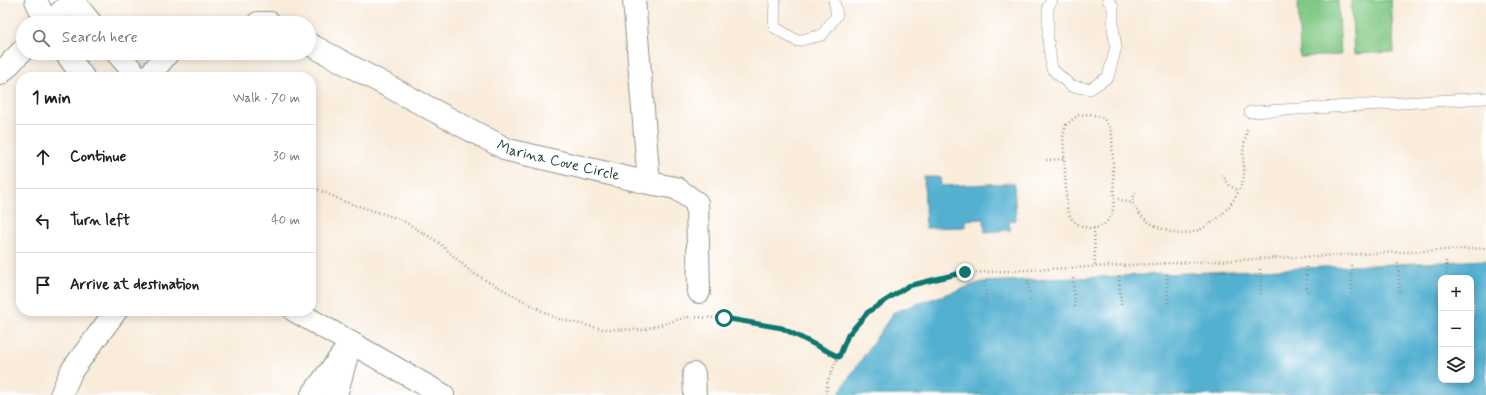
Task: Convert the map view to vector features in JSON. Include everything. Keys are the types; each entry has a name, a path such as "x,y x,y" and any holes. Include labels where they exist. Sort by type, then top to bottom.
{"street":[{"path":"36,0 43,16"},
{"path":"57,16 72,0 85,16"},
{"path":"634,0 649,183"},
{"name":"Marina Cove Circle","path":"316,48 508,150 676,188 697,203 699,292"},
{"path":"0,74 16,57"},
{"path":"71,60 79,72"},
{"path":"123,60 134,72"},
{"path":"152,72 162,60"},
{"path":"61,395 72,370 112,316"},
{"path":"304,316 444,395"},
{"path":"312,395 351,343"},
{"path":"336,395 351,343"}],"lane":[{"path":"775,0 774,27 796,41 822,35 837,15 834,0"},
{"path":"1052,0 1048,7 1048,40 1052,69 1071,86 1090,89 1108,77 1116,47 1112,7 1108,0"},
{"path":"1250,112 1486,98"}],"path":[{"path":"1135,192 1132,203 1136,211 1147,222 1163,230 1180,234 1195,231 1220,216 1230,205 1239,191 1243,181 1245,168 1243,155 1250,112"},
{"path":"1090,114 1103,118 1109,126 1112,135 1115,208 1111,217 1103,225 1094,228 1085,227 1076,223 1068,212 1064,159 1063,135 1066,125 1078,115 1090,114"},
{"path":"1046,160 1064,159"},
{"path":"1222,174 1230,186 1239,191"},
{"path":"316,188 345,202 400,219 438,242 471,272 555,318 602,329 642,330 687,317 724,318 782,328 839,357"},
{"path":"1114,198 1132,203"},
{"path":"1094,228 1096,267"},
{"path":"826,395 828,380 848,335 868,312 908,286 965,272 1486,248"},
{"path":"1446,261 1447,275"},
{"path":"1398,263 1400,293"},
{"path":"1351,265 1352,294"},
{"path":"1306,267 1307,292"},
{"path":"1260,269 1261,294"},
{"path":"1212,272 1213,296"},
{"path":"1167,274 1168,304"},
{"path":"1119,276 1121,305"},
{"path":"1073,278 1075,308"},
{"path":"1028,280 1030,304"},
{"path":"985,282 986,305"}],"green space":[{"path":"1298,0 1338,0 1341,55 1300,57"},
{"path":"1351,0 1391,0 1394,52 1354,54"}],"water":[{"path":"924,177 940,177 941,186 1014,183 1016,220 1009,221 1010,230 985,232 984,219 965,220 965,227 926,228"},
{"path":"1486,260 1486,395 840,395 840,391 894,312 982,282"}],"route":[{"path":"724,318 782,328 839,357 848,335 868,312 908,286 965,272"}]}
